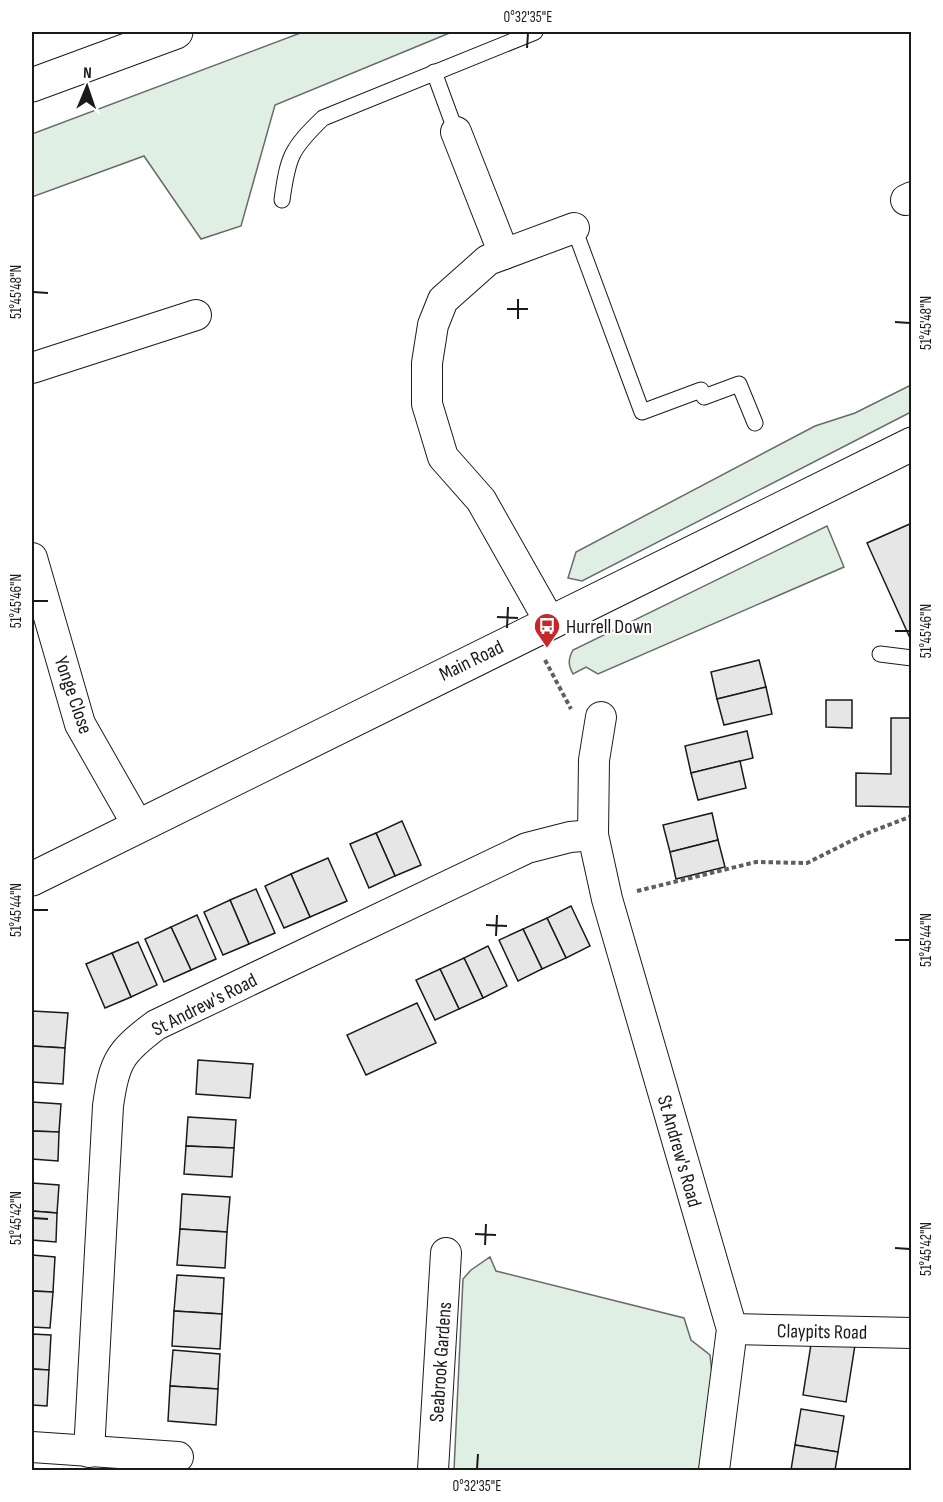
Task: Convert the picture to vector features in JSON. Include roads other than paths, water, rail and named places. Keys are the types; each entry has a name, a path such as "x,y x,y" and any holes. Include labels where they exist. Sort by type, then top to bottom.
{"main road":[{"path":"32,85 176,32"},
{"name":"Main Road","path":"32,879 137,824 912,444"}],"street":[{"path":"456,132 504,254"},
{"path":"538,628 482,500 443,457 427,404 427,363 433,325 442,300 488,260 574,228"},
{"path":"32,368 196,315"},
{"name":"Yonge Close","path":"32,558 80,724 137,824"},
{"name":"St Andrew's Road","path":"602,717 594,760 592,835 607,899 732,1329 714,1470"},
{"name":"St Andrew's Road","path":"89,1452 108,1106 112,1075 127,1047 156,1025 527,848 570,837 592,835"},
{"name":"Seabrook Gardens","path":"433,1470 446,1253"},
{"name":"Claypits Road","path":"732,1329 912,1333"},
{"path":"32,1448 178,1457"}],"lane":[{"path":"282,200 286,165 296,144 323,118 535,32"},
{"path":"434,72 456,132"},
{"path":"574,228 642,412 701,390 704,397 739,384 754,423"},
{"path":"880,654 912,658"}],"place":[{"name":"Hurrell Down","path":"547,649"}]}
